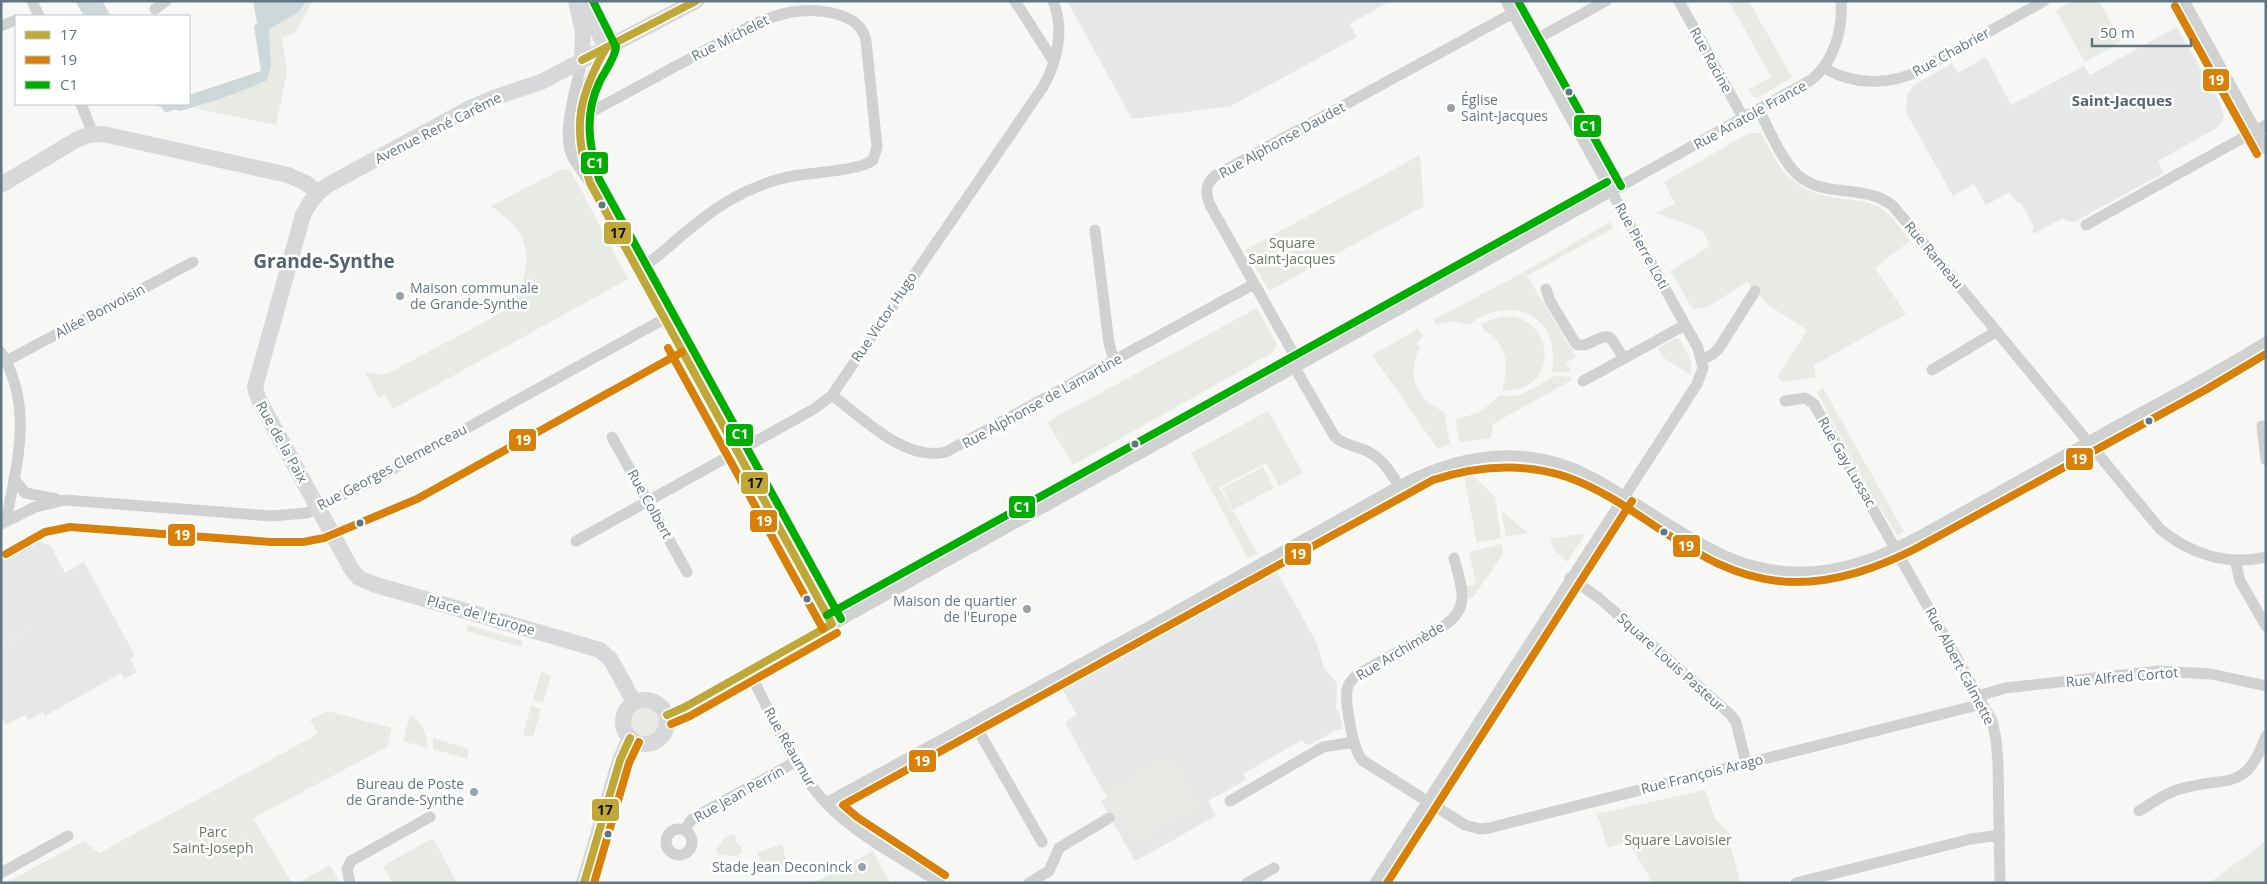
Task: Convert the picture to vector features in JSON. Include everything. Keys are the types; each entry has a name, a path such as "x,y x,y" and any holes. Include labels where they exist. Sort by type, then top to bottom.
{"street":[{"path":"32,1 35,15"},
{"path":"155,9 166,1"},
{"path":"575,117 584,37 576,1"},
{"path":"582,1 606,48 591,75 568,136 571,153 590,183 832,624"},
{"name":"Avenue René Carême","path":"317,192 482,103 537,84 696,1"},
{"path":"1015,1 1054,62"},
{"name":"Rue Victor Hugo","path":"576,541 814,409 832,395 1043,87 1054,62 1058,30 1053,1"},
{"name":"Rue Pierre Loti","path":"1506,1 1612,191 1702,360"},
{"path":"1529,43 1606,1"},
{"name":"Rue Racine","path":"1679,1 1744,119"},
{"name":"Rue Anatole France","path":"666,716 1298,367 1811,80 1824,68 1838,38 1841,1"},
{"name":"Rue Chabrier","path":"1824,68 1859,81 1879,82 1901,78 1920,70 2044,1"},
{"path":"2184,1 2261,127 2266,149"},
{"name":"Rue Michelet","path":"575,117 592,111 750,26 774,16 806,11 841,16 857,23 865,34 876,138 876,154 872,160 861,166 801,174 758,187 716,209 638,270"},
{"name":"Rue Alphonse Daudet","path":"1399,486 1386,466 1374,455 1343,442 1335,436 1210,206 1206,190 1208,182 1216,175 1513,13"},
{"path":"1,26 15,20"},
{"path":"81,105 93,134"},
{"name":"Rue Rameau","path":"1759,110 1788,162 1799,175 1821,187 1867,193 1880,197 1889,203 2160,529 2193,551 2213,557 2235,560 2266,557"},
{"path":"2086,225 2261,127"},
{"path":"1,185 76,140 93,134 111,135 288,175 306,183 317,192"},
{"name":"Rue de la Paix","path":"317,192 303,215 256,382 256,396 328,526"},
{"path":"1095,230 1109,343 1114,362"},
{"name":"Allée Bonvoisin","path":"4,356 193,262"},
{"name":"Rue Alphonse de Lamartine","path":"832,395 902,446 924,453 941,454 959,447 1254,284"},
{"path":"1546,289 1550,301 1576,344 1584,346 1603,337 1609,337 1624,358"},
{"path":"1374,883 1700,378 1702,360 1719,348 1755,291"},
{"name":"Rue Georges Clemenceau","path":"14,478 18,486 25,493 65,500 271,516 299,515 318,508 664,319"},
{"path":"1583,381 1685,325"},
{"path":"1932,370 1997,331"},
{"path":"826,803 974,723 1399,486 1447,464 1476,458 1510,456 1532,458 1574,470 1624,496 1712,552 1743,564 1768,569 1802,572 1834,569 1866,560 1935,527 2264,346"},
{"path":"4,356 16,384 22,418 14,478 4,523"},
{"name":"Rue Gay Lussac","path":"1785,401 1805,398 1814,404 1895,547"},
{"path":"2262,426 2266,460"},
{"name":"Rue Colbert","path":"612,437 687,572"},
{"name":"Rue Georges Clemenceau","path":"4,523 42,504 65,500"},
{"name":"Place de l'Europe","path":"328,526 352,570 363,580 600,650 611,660 634,702"},
{"name":"Rue Albert Calmette","path":"1895,547 1994,726 2000,835 2000,883"},
{"name":"Rue Archimède","path":"1427,801 1365,762 1357,752 1347,699 1349,685 1362,671 1444,626 1455,617 1461,609 1463,600 1454,558"},
{"path":"2235,560 2240,581 2266,626"},
{"name":"Square Louis Pasteur","path":"1570,578 1605,604 1731,715 1736,722 1746,763"},
{"name":"Rue Réaumur","path":"749,671 808,781 826,803 851,825 940,883"},
{"name":"Rue Alfred Cortot","path":"1980,700 2005,688 2154,671 2211,674 2266,686"},
{"path":"641,700 652,700 661,706 666,716 666,728 658,740 643,744 630,738 624,728 623,720 627,710 634,702 641,700"},
{"name":"Rue François Arago","path":"1427,801 1465,825 1475,828 1486,828 1746,763 1980,700"},
{"path":"974,723 1042,842"},
{"path":"2139,811 2174,791 2228,782 2241,776 2254,765 2266,736"},
{"path":"584,883 620,760 630,738"},
{"path":"1230,801 1323,747 1354,742"},
{"name":"Rue Jean Perrin","path":"684,830 693,818 797,761"},
{"path":"350,883 347,872 351,861 430,817"},
{"path":"1029,883 1049,871 1059,848 1109,818"},
{"path":"1796,883 1971,839 2000,835"},
{"path":"1,873 68,836"},
{"path":"1248,883 1274,868"}],"shaded area":[{"path":"75,1 102,1 110,15 83,15"},
{"path":"253,1 306,1 299,12 269,29 271,67 266,81 220,99 181,111 153,105 190,105 190,95 261,71 254,26 257,23"},
{"path":"1067,1 1390,1 1350,24 1357,37 1231,106 1132,119"},
{"path":"2177,27 2219,101 2224,116 2221,123 2215,129 2158,161 2164,173 2074,222 2063,218 2034,234 2032,230 2034,227 2021,203 2016,202 2010,192 1986,205 1974,184 1953,196 1908,116 1907,96 1913,86 1952,63 1958,73 1986,57 2011,105 2084,66 2090,75"},
{"path":"36,541 50,545 65,573 84,562 135,656 130,659 137,672 124,679 121,673 45,716 43,712 28,720 25,715 6,725 1,717 1,645 37,625 1,644 1,560"},
{"path":"1274,567 1317,643 1324,668 1337,683 1336,710 1339,711 1343,729 1336,730 1310,745 1305,744 1302,740 1243,774 1246,780 1208,801 1216,816 1135,861 1101,801 1107,798 1065,722 1077,715 1060,685"}],"green space":[{"path":"306,1 313,1 295,32 282,38 287,72 276,125 194,108 266,81 271,67 269,29 299,12"},
{"path":"1729,1 1749,1 1792,78 1756,98 1748,90 1771,77"},
{"path":"2072,1 2099,1 2121,42 2085,62 2056,10"},
{"path":"1749,133 1761,133 1782,169 1798,185 1822,195 1864,202 1879,207 1892,218 1910,241 1875,268 1906,314 1814,365 1816,377 1784,382 1777,378 1807,330 1767,304 1747,282 1706,308 1693,309 1670,271 1710,246 1702,230 1656,213 1675,204 1664,182"},
{"name":"Square Saint-Jacques","path":"1420,155 1424,206 1269,291 1245,250"},
{"path":"562,169 570,169 628,279 393,409 385,395 379,398 365,372 380,375 389,373 495,316 504,309 522,282 525,271 526,249 517,229 491,206"},
{"path":"1610,222 1613,228 1527,276 1576,357 1566,363 1571,372 1552,372 1553,352 1549,336 1541,323 1530,315 1516,311 1501,311 1485,315 1468,325 1453,321 1436,325 1433,320 1524,272"},
{"path":"1257,308 1277,345 1272,353 1073,465 1047,422"},
{"path":"1502,317 1518,318 1536,330 1544,349 1544,359 1542,369 1537,378 1528,385 1519,389 1502,391 1506,371 1504,352 1481,323"},
{"path":"1418,329 1423,336 1416,344 1420,347 1414,367 1416,385 1426,400 1444,412 1450,444 1438,449 1372,355"},
{"path":"1676,338 1680,339 1691,361 1691,375 1664,358 1658,348"},
{"path":"1554,376 1571,377 1572,380 1493,424 1491,438 1460,442 1455,423 1458,419 1480,412 1500,395 1514,396 1521,394"},
{"path":"1823,388 1904,532 1897,535 1869,490 1817,392"},
{"path":"1268,411 1303,473 1279,486 1266,463 1219,487 1258,554 1248,558 1191,453"},
{"path":"1263,467 1274,488 1233,510 1222,488"},
{"path":"1468,471 1495,497 1501,538 1477,543 1463,472"},
{"path":"1501,511 1528,533 1506,537"},
{"path":"1586,533 1567,562 1553,549 1550,539"},
{"path":"1502,544 1503,554 1472,599 1469,599 1466,586 1476,584 1469,552"},
{"path":"468,625 523,641 521,647 466,631"},
{"path":"541,672 551,675 543,703 533,700"},
{"path":"531,706 541,709 533,737 523,735"},
{"path":"645,706 651,707 656,711 660,716 660,728 656,733 651,737 645,738 639,737 634,733 630,728 629,722 630,716 634,711 639,707"},
{"name":"Parc Saint-Joseph","path":"327,711 392,728 387,747 253,818 292,883 5,883 84,841 99,853 318,734 310,720"},
{"path":"410,715 421,724 427,748 403,741"},
{"path":"433,738 469,749 467,759 433,749"},
{"path":"1171,758 1197,807 1132,842 1106,793"},
{"name":"Square Lavoisier","path":"1705,790 1715,819 1727,830 1740,883 1651,883 1646,871 1628,842 1608,848 1597,814"},
{"path":"734,834 736,842 742,848 741,854 733,856 718,855 716,849 726,837"},
{"path":"433,838 457,883 393,883 383,866"},
{"path":"2266,841 2266,883 2209,883"},
{"path":"782,844 786,859 785,863 768,868 764,867 757,853"},
{"name":"Stade Jean Deconinck","path":"873,851 890,883 813,883"},
{"path":"330,865 340,883 298,883"}],"waterway":[{"path":"162,105 166,110 173,108"}],"transit line":[{"name":"C1","path":"593,1 616,47 612,61 599,83 591,107 591,143 599,179 841,619"},
{"name":"17","path":"582,60 696,1"},
{"name":"C1","path":"1518,1 1621,186"},
{"name":"19","path":"2175,6 2257,154"},
{"name":"17","path":"606,48 589,82 581,114 581,146 590,183 832,624"},
{"name":"C1","path":"827,615 1607,182"},
{"name":"19","path":"668,348 823,629"},
{"name":"19","path":"6,554 45,532 70,527 271,542 303,542 324,538 417,499 682,352"},
{"name":"19","path":"945,875 857,817 843,805 1433,480 1483,469 1516,468 1550,472 1567,477 1596,490 1703,556 1731,569 1762,578 1795,582 1827,580 1872,568 1915,549 2207,389 2266,354"},
{"name":"19","path":"1387,883 1632,501"},
{"name":"17","path":"667,715 685,707 832,624"},
{"name":"19","path":"671,724 690,716 837,633"},
{"name":"17","path":"584,883 620,760 630,738"},
{"name":"19","path":"594,883 629,763 639,742"}],"place":[{"name":"Église Saint-Jacques","path":"1451,108"},
{"name":"Maison communale de Grande-Synthe","path":"400,296"},
{"name":"Maison de quartier de l'Europe","path":"1027,609"},
{"name":"Bureau de Poste de Grande-Synthe","path":"474,792"},
{"name":"Stade Jean Deconinck","path":"862,867"}],"district":[{"name":"Saint-Jacques","path":"2122,101"},
{"name":"Grande-Synthe","path":"324,261"}]}
